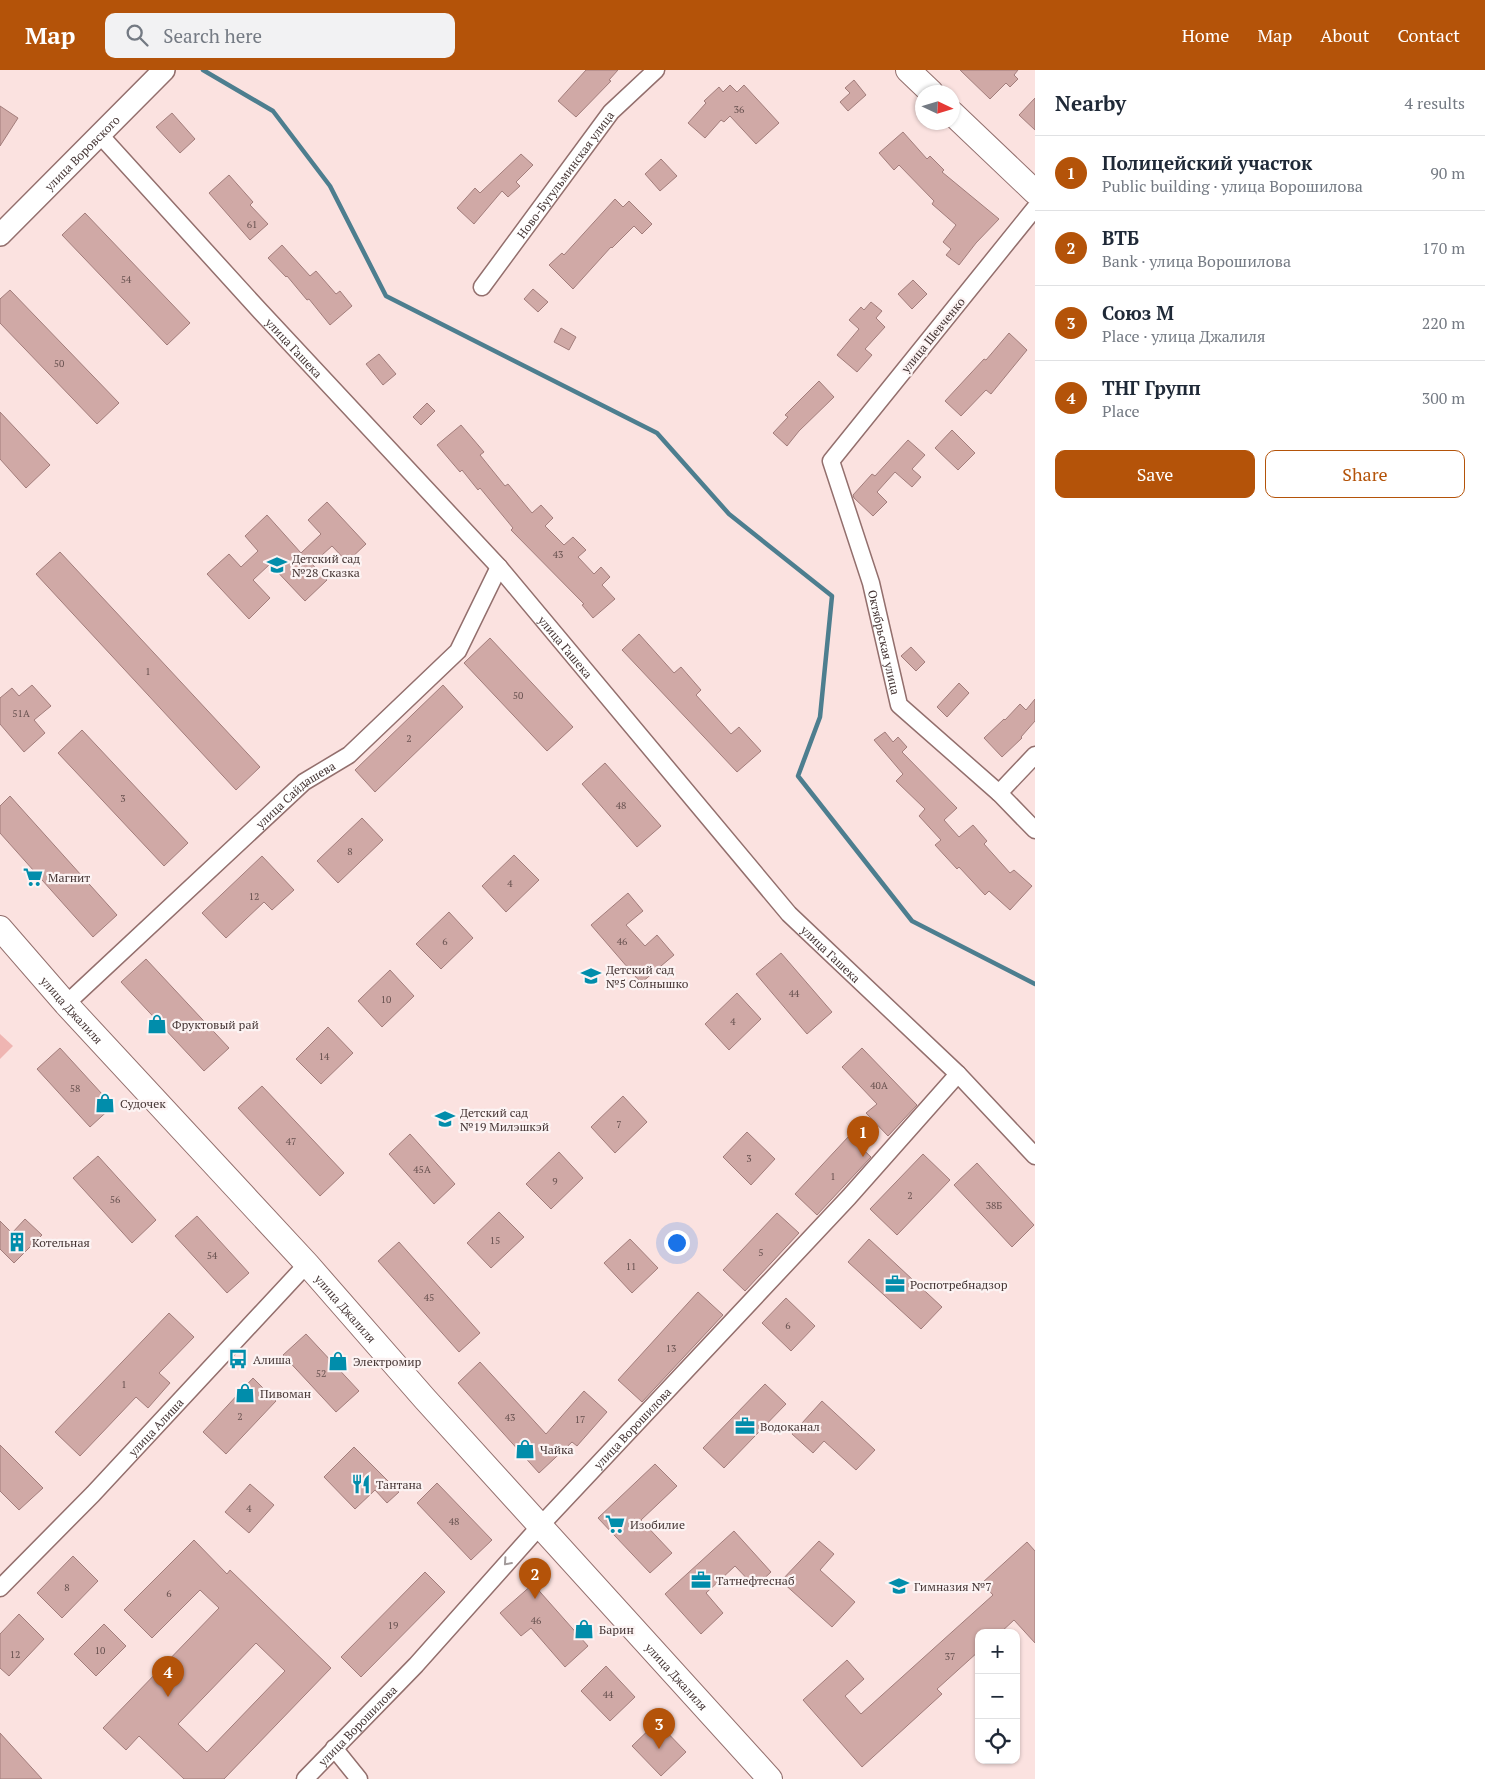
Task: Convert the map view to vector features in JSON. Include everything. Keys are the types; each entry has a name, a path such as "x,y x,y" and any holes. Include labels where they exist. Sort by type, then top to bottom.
{"main road":[{"path":"908,70 924,85"},
{"path":"960,121 1035,192"},
{"name":"улица Джалиля","path":"0,928 66,1004 307,1264 425,1399 770,1779"}],"street":[{"name":"улица Воровского","path":"0,235 164,70"},
{"name":"Ново-Бугульминская улица","path":"482,286 611,112 656,70"},
{"name":"улица Гашека","path":"100,135 261,312 499,568 789,914 958,1074 1035,1156"},
{"name":"улица Шевченко","path":"831,461 1035,208"},
{"name":"Октябрьская улица","path":"831,461 871,583 899,705 999,793 1035,830"},
{"name":"улица Сайдашева","path":"66,1004 304,782 349,755 458,651 499,568"},
{"path":"999,793 1035,755"},
{"name":"улица Ворошилова","path":"306,1779 416,1665 540,1526 850,1197 958,1074"},
{"name":"улица Алиша","path":"0,1588 94,1494 307,1264"},
{"path":"334,1748 359,1779"}],"shaded area":[{"path":"0,1034 13,1046 0,1059"}],"building":[{"path":"586,70 618,70 609,80 611,81 576,117 558,101"},
{"path":"960,70 1018,70 1014,75 1018,79 1010,87 1006,83 990,99"},
{"path":"854,80 866,95 848,111 840,102 850,93 845,88"},
{"path":"730,85 737,92 744,85 779,123 756,144 730,116 724,122 721,120 705,138 688,123 706,103 704,101 719,87 723,92"},
{"path":"1035,98 1035,130 1019,115"},
{"path":"0,106 18,118 0,146"},
{"path":"172,113 195,139 180,153 156,127"},
{"path":"903,132 927,159 930,156 944,170 942,172 999,219 976,243 959,265 946,255 951,249 943,242 956,225 932,204 934,201 899,165 894,170 879,153"},
{"path":"521,154 533,165 516,182 520,186 508,197 502,191 474,224 457,208 475,188 480,193"},
{"path":"661,159 677,176 660,191 645,174"},
{"path":"229,175 253,202 250,205 268,224 250,240 209,193"},
{"path":"615,199 623,207 629,201 652,224 642,234 634,226 611,247 573,289 549,265 562,253 564,255"},
{"path":"85,213 190,323 167,345 62,235"},
{"path":"282,245 310,276 316,271 336,294 340,291 352,306 330,325 309,299 307,300 287,276 268,258"},
{"path":"913,280 927,294 912,309 898,294"},
{"path":"533,289 548,302 538,312 524,299"},
{"path":"10,290 119,403 97,424 0,323 0,299"},
{"path":"871,302 882,311 876,318 885,327 865,349 872,355 857,372 837,355 859,329 849,320 861,307 864,310"},
{"path":"561,328 576,337 569,350 554,342"},
{"path":"1009,333 1027,350 991,394 986,390 961,416 945,401 984,359 986,360"},
{"path":"379,354 396,374 383,385 366,364"},
{"path":"819,381 834,397 799,431 787,446 773,433 788,417 785,415"},
{"path":"427,403 435,411 421,425 413,417"},
{"path":"0,412 50,465 26,488 0,459"},
{"path":"461,425 484,452 480,455 505,486 508,484 532,513 541,505 553,518 545,526 564,545 573,537 586,550 578,557 594,574 601,567 610,577 602,585 615,599 593,618 582,605 584,604 511,530 513,528 480,488 478,490 462,470 460,472 437,445"},
{"path":"952,430 975,453 958,470 935,448"},
{"path":"908,440 925,455 912,469 921,477 912,487 895,472 877,492 887,502 873,516 853,495 872,474 875,476"},
{"path":"327,502 366,544 347,562 332,546 312,564 327,580 305,601 270,564 253,580 270,598 249,619 207,574 229,554 241,567 258,551 245,536 267,515 301,553 321,534 308,520"},
{"path":"60,552 260,767 236,790 36,574"},
{"path":"639,634 674,673 681,667 701,690 696,695 731,734 739,727 761,751 737,772 622,650"},
{"path":"490,638 573,727 547,751 464,663"},
{"path":"911,647 925,662 916,671 901,656"},
{"path":"959,683 969,693 947,717 937,707"},
{"path":"32,685 51,706 34,720 45,733 24,752 0,724 0,698 12,688 19,696"},
{"path":"443,685 463,707 375,792 355,770"},
{"path":"1035,699 1035,721 1022,738 1002,757 984,738 1020,704 1026,710"},
{"path":"82,730 188,843 164,866 58,753"},
{"path":"885,732 893,742 898,737 907,747 902,752 957,808 944,820 959,837 973,825 987,841 984,844 1010,873 1014,870 1032,886 1010,910 989,891 985,895 935,845 941,840 919,816 925,809 896,781 903,774 874,740"},
{"path":"605,763 661,826 637,847 582,784"},
{"path":"10,796 117,915 93,937 0,833 0,806"},
{"path":"362,818 383,840 338,883 317,861"},
{"path":"514,855 539,880 506,912 482,886"},
{"path":"262,856 294,890 272,910 264,902 226,938 202,913"},
{"path":"628,893 643,911 626,925 645,946 657,935 674,955 641,983 591,925"},
{"path":"449,912 473,938 441,969 416,944"},
{"path":"781,953 832,1012 807,1034 756,974"},
{"path":"146,959 229,1048 204,1071 121,982"},
{"path":"390,970 414,996 382,1027 358,1001"},
{"path":"737,993 761,1019 729,1050 705,1024"},
{"path":"328,1027 353,1053 321,1084 296,1059"},
{"path":"60,1048 113,1106 90,1127 37,1069"},
{"path":"862,1048 917,1105 888,1136 866,1113 877,1104 842,1067"},
{"path":"262,1086 344,1173 320,1196 238,1108"},
{"path":"623,1096 647,1122 615,1153 591,1127"},
{"path":"747,1132 775,1159 751,1185 723,1157"},
{"path":"410,1134 455,1184 434,1204 389,1154"},
{"path":"849,1136 871,1157 817,1215 795,1194"},
{"path":"559,1152 583,1178 551,1209 526,1184"},
{"path":"923,1154 950,1180 897,1235 870,1209"},
{"path":"98,1156 156,1220 132,1243 73,1178"},
{"path":"977,1163 1034,1225 1012,1247 954,1185"},
{"path":"499,1212 524,1237 491,1268 467,1243"},
{"path":"777,1213 799,1233 745,1291 723,1270"},
{"path":"197,1216 249,1273 227,1293 175,1236"},
{"name":"Котельная","path":"25,1219 42,1235 14,1263 0,1249 0,1221 12,1233"},
{"path":"630,1239 658,1268 632,1293 604,1263"},
{"name":"Роспотребнадзор","path":"869,1239 942,1307 921,1329 848,1262"},
{"path":"399,1242 480,1333 459,1352 378,1261"},
{"path":"698,1292 723,1315 642,1402 618,1380"},
{"path":"786,1298 815,1326 791,1351 762,1323"},
{"path":"169,1313 194,1337 159,1373 170,1383 148,1408 136,1397 80,1456 55,1432"},
{"path":"306,1334 359,1391 336,1412 283,1355"},
{"path":"480,1362 546,1434 584,1391 607,1412 577,1446 572,1442 539,1473 458,1383"},
{"path":"253,1378 276,1401 226,1454 203,1432"},
{"name":"Водоканал","path":"765,1384 786,1404 724,1468 703,1448"},
{"path":"822,1401 875,1450 856,1470 824,1441 813,1453 792,1434"},
{"path":"0,1445 43,1488 19,1510 0,1491"},
{"name":"Тантана","path":"354,1447 399,1492 387,1503 375,1490 355,1509 324,1477"},
{"path":"655,1464 677,1486 641,1520 672,1553 650,1573 598,1518"},
{"path":"437,1483 492,1540 471,1560 417,1503"},
{"path":"250,1484 274,1505 249,1533 225,1512"},
{"name":"Татнефтеснаб","path":"734,1531 771,1572 755,1587 735,1566 706,1593 723,1613 701,1634 665,1594"},
{"path":"194,1540 227,1574 230,1570 331,1668 224,1779 184,1779 139,1736 126,1750 103,1728 219,1608 200,1590 152,1638 124,1610","holes":["256,1643 285,1671 207,1752 178,1724"]},
{"path":"819,1541 834,1554 820,1570 855,1602 832,1627 781,1581"},
{"path":"1027,1542 1035,1551 1035,1643 1014,1620 1004,1629 975,1629 975,1655 937,1689 942,1694 862,1767 803,1700 847,1660 864,1679 845,1696 861,1714 993,1595 982,1583"},
{"path":"73,1556 98,1581 62,1618 37,1593"},
{"path":"425,1572 445,1592 361,1677 341,1657"},
{"path":"533,1584 588,1646 565,1667 531,1628 521,1636 500,1613"},
{"path":"19,1614 44,1639 9,1676 0,1668 0,1634"},
{"path":"104,1624 126,1646 96,1676 74,1654"},
{"path":"606,1666 635,1697 610,1721 581,1691"},
{"path":"657,1722 686,1752 661,1776 632,1746"},
{"path":"0,1733 42,1779 0,1779"}],"waterway":[{"path":"203,70 273,111 330,186 386,296 657,433 729,514 832,596 820,717 798,776 912,921 1035,984"}],"place":[{"name":"Детский сад №28 Сказка","path":"277,565"},
{"name":"Магнит","path":"33,877"},
{"name":"Детский сад №5 Солнышко","path":"591,976"},
{"name":"Фруктовый рай","path":"157,1024"},
{"name":"Судочек","path":"105,1103"},
{"name":"Детский сад №19 Милэшкэй","path":"445,1119"},
{"name":"Полицейский участок","path":"863,1157"},
{"name":"Котельная","path":"17,1242"},
{"name":"Роспотребнадзор","path":"895,1284"},
{"name":"Алиша","path":"238,1359"},
{"name":"Электромир","path":"338,1361"},
{"name":"Пивоман","path":"245,1393"},
{"name":"Водоканал","path":"745,1426"},
{"name":"Чайка","path":"525,1449"},
{"name":"Тантана","path":"361,1484"},
{"name":"Изобилие","path":"615,1524"},
{"name":"Татнефтеснаб","path":"701,1580"},
{"name":"Гимназия №7","path":"899,1586"},
{"name":"ВТБ","path":"535,1599"},
{"name":"Барин","path":"584,1629"},
{"name":"ТНГ Групп","path":"168,1697"},
{"name":"Союз М","path":"659,1749"}]}
